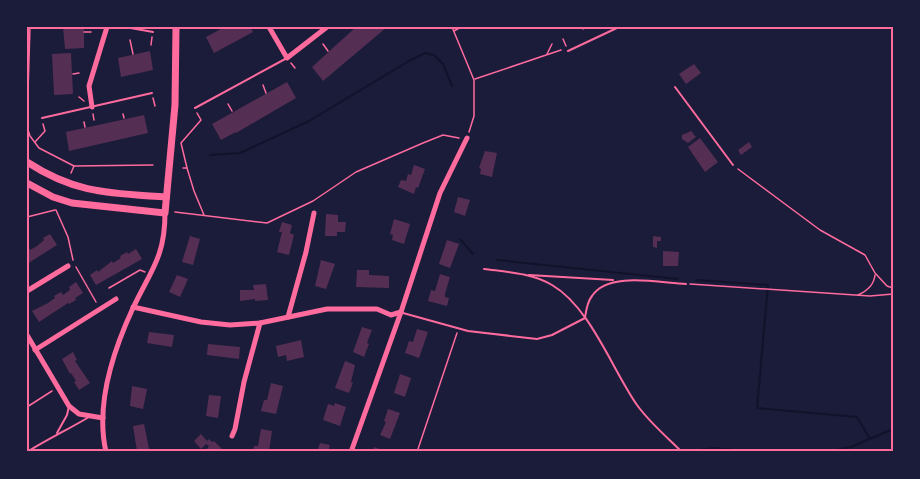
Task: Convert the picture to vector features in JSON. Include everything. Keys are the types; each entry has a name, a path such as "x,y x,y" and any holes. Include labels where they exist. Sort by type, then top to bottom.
{"street":[{"path":"92,109 89,86 107,27"},
{"path":"106,452 103,418 113,358 134,307 161,252 165,233 166,197 175,105 176,27"},
{"path":"269,27 288,60 327,27"},
{"path":"351,452 440,193 467,138"},
{"path":"27,162 61,182 83,189 166,197"},
{"path":"27,183 53,197 72,203 165,213"},
{"path":"288,317 314,213"},
{"path":"27,291 68,266"},
{"path":"35,350 116,299"},
{"path":"134,307 213,324 260,323 327,309 377,309 391,315 401,312"},
{"path":"232,436 260,323"},
{"path":"27,335 69,406 79,414 103,418"}],"lane":[{"path":"125,27 153,32"},
{"path":"568,51 619,27"},
{"path":"195,108 288,60"},
{"path":"675,87 733,165"},
{"path":"42,118 92,109 152,93"},
{"path":"484,269 523,274 686,284"},
{"path":"523,274 542,280 570,300 585,318 637,405 682,452"},
{"path":"401,312 468,331 537,339 552,335 585,318 592,296 605,284 617,280"},
{"path":"57,433 67,415 69,406"},
{"path":"27,452 89,417"}],"path":[{"path":"30,27 27,125 34,143 39,148 74,166 153,165"},
{"path":"182,211 204,216 267,223 313,201 356,172 423,143 443,135 452,138 467,138 474,116 474,80 452,27"},
{"path":"454,31 461,27"},
{"path":"84,32 91,32"},
{"path":"563,39 568,51"},
{"path":"130,40 133,54"},
{"path":"323,44 328,51"},
{"path":"546,56 552,44"},
{"path":"474,80 565,49 568,51"},
{"path":"288,60 295,68"},
{"path":"73,74 79,74"},
{"path":"263,86 266,93"},
{"path":"152,93 155,106"},
{"path":"228,105 232,111"},
{"path":"195,108 201,120 181,143 194,191 204,216"},
{"path":"92,109 94,120"},
{"path":"123,114 124,118"},
{"path":"34,143 45,131 42,118"},
{"path":"84,122 85,127"},
{"path":"733,165 820,230 864,255 875,273 887,286 893,288"},
{"path":"72,173 74,166"},
{"path":"57,206 56,210 68,237 73,262 94,299"},
{"path":"27,217 56,210"},
{"path":"109,288 140,270"},
{"path":"857,295 868,290 875,273"},
{"path":"686,284 857,295 893,294"},
{"path":"417,452 457,332"},
{"path":"27,407 51,391"}],"building":[{"path":"63,27 84,27 84,48 65,49"},
{"path":"220,27 250,27 253,32 214,53 206,37 221,29"},
{"path":"356,27 387,27 323,81 312,67"},
{"path":"150,51 153,70 121,77 118,58"},
{"path":"71,53 73,94 54,95 52,54"},
{"path":"694,64 701,73 686,84 679,74"},
{"path":"287,82 296,98 221,140 212,124"},
{"path":"144,115 148,133 69,151 66,132"},
{"path":"691,131 696,137 688,143 682,139 682,135"},
{"path":"700,138 718,162 705,172 688,147"},
{"path":"749,142 752,147 741,155 738,150"},
{"path":"485,151 497,153 492,177 480,174 481,169 479,168"},
{"path":"414,165 425,169 414,194 398,187 401,180 406,181 408,174 411,175"},
{"path":"458,197 470,200 465,216 454,212"},
{"path":"326,214 338,215 338,222 346,222 345,232 337,232 337,236 325,236"},
{"path":"394,219 410,224 404,244 392,240 393,235 390,234"},
{"path":"282,222 292,225 290,233 294,235 289,255 277,252"},
{"path":"50,234 57,245 27,264 27,249 30,250 37,246 44,240 43,238"},
{"path":"190,236 200,239 193,265 182,262"},
{"path":"653,236 661,237 661,241 657,241 657,248 653,247"},
{"path":"447,240 459,244 450,268 439,264"},
{"path":"136,249 142,259 96,285 90,275 112,261 113,263 127,252 128,254"},
{"path":"663,251 679,252 678,266 663,266"},
{"path":"321,260 335,264 326,289 315,286"},
{"path":"357,270 369,270 369,275 389,276 389,288 356,287"},
{"path":"440,274 450,277 445,294 445,297 449,298 447,306 428,301 431,290 435,291"},
{"path":"177,275 188,279 180,297 169,292"},
{"path":"76,282 83,293 75,298 76,300 39,322 32,311 48,303 61,292 63,295"},
{"path":"266,284 268,300 240,301 240,290 254,290 253,285"},
{"path":"362,327 372,330 364,357 353,352"},
{"path":"417,329 428,332 419,358 405,353 409,341 413,342"},
{"path":"149,332 174,335 172,347 147,343"},
{"path":"301,340 304,357 287,361 286,355 278,357 276,346"},
{"path":"208,344 240,347 239,359 207,355"},
{"path":"73,352 77,360 75,361 90,383 79,390 62,359"},
{"path":"345,361 355,365 351,382 353,383 349,393 335,388"},
{"path":"400,374 411,378 405,397 394,393"},
{"path":"271,383 283,386 276,414 261,411 264,400 267,400"},
{"path":"132,386 147,389 143,409 130,406"},
{"path":"209,395 221,396 218,418 206,416"},
{"path":"335,403 346,407 340,426 323,420 328,404 334,406"},
{"path":"388,409 400,413 390,439 380,435 386,422 384,421"},
{"path":"144,424 149,449 137,451 133,426"},
{"path":"261,429 272,431 269,452 253,452 254,446 258,446"},
{"path":"201,434 207,441 209,439 214,441 224,451 226,449 229,452 205,452 209,446 206,444 201,449 194,441"},
{"path":"320,443 330,445 328,452 317,452"},
{"path":"374,447 388,452 373,452"}],"waterway":[{"path":"210,155 240,153 309,121 425,53 434,55 443,64 452,86"},
{"path":"460,239 473,254"},
{"path":"497,260 678,279"},
{"path":"696,280 768,285 757,408 857,417 870,439"},
{"path":"826,452 851,447 893,429"},
{"path":"685,452 714,448 753,452"}]}
